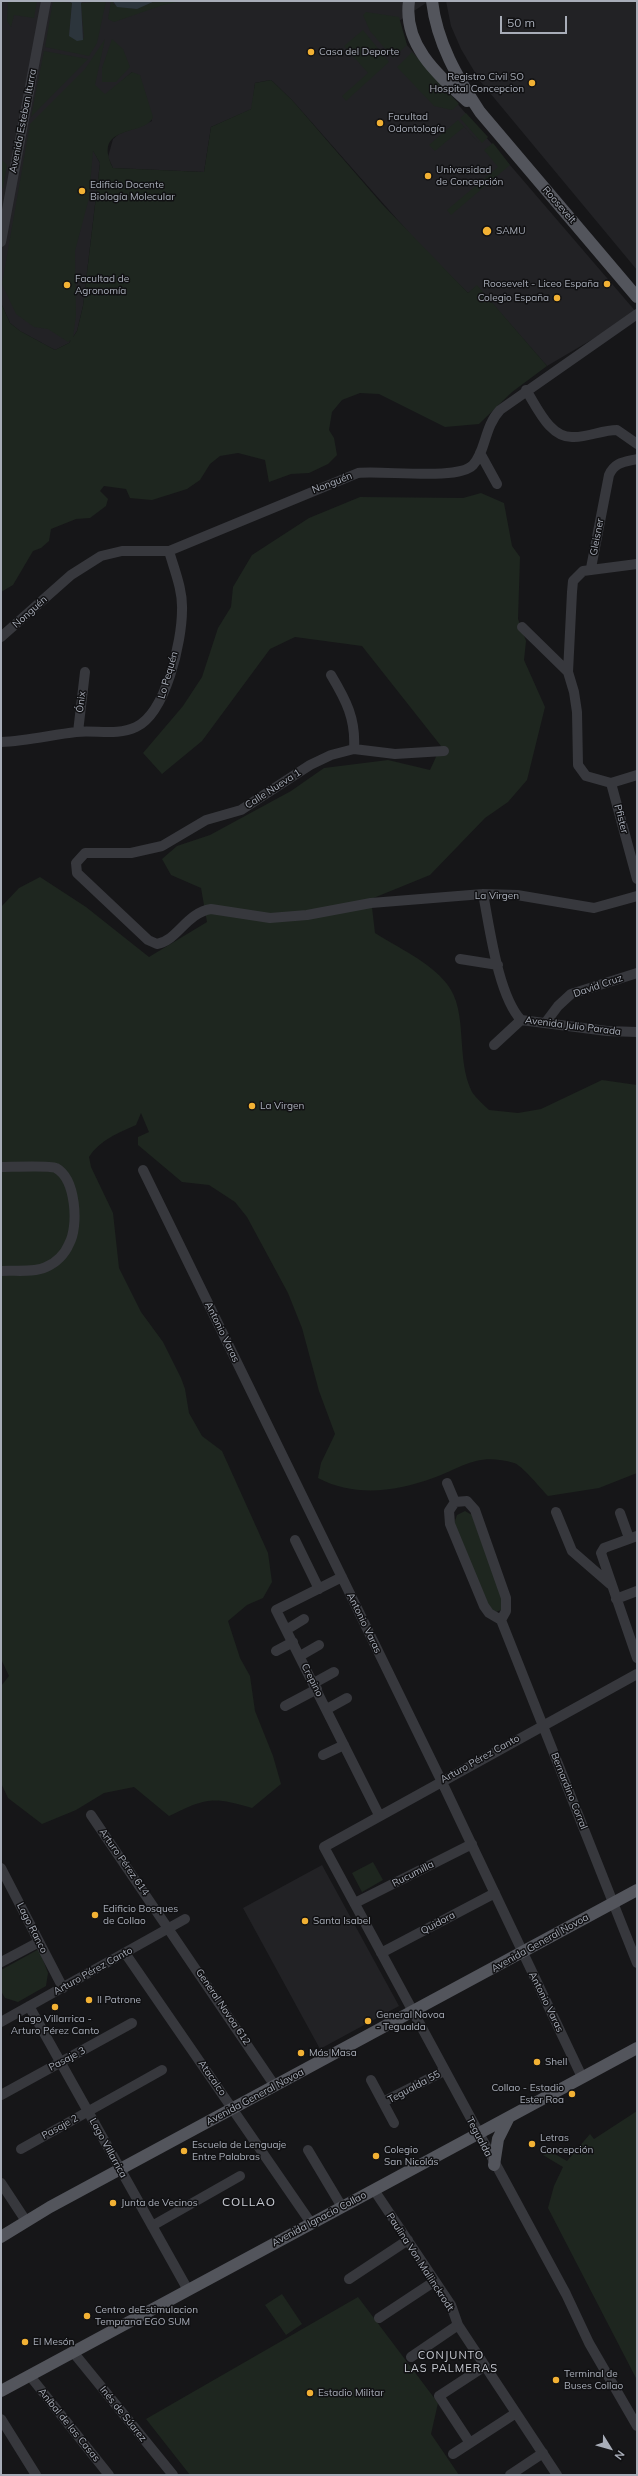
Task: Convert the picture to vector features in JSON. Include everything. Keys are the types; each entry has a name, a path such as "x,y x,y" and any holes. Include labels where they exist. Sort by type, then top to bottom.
{"main road":[{"name":"Roosevelt","path":"432,3 445,52 458,79 480,112 637,297"},
{"name":"Roosevelt","path":"408,6 410,32 426,58 450,85 480,112"},
{"name":"Avenida General Novoa","path":"1,2238 26,2221 120,2169 523,1953 637,1890"},
{"name":"Avenida Ignacio Collao","path":"1,2391 637,2048"},
{"path":"494,2164 498,2139 510,2116"}],"street":[{"name":"Avenida Esteban Iturra","path":"1,242 46,1"},
{"name":"Nonguén","path":"1,637 71,575 92,560 122,551 169,551 353,475 384,471 455,473 473,465 480,453 493,417 510,400 637,314"},
{"path":"526,390 545,420 560,434 573,438 617,430 637,444"},
{"path":"480,453 497,484"},
{"name":"Gleisner","path":"611,783 586,776 579,769 577,712 574,692 568,672 573,581 583,570 591,568 611,471 617,463 637,459"},
{"name":"Lo Pequén","path":"1,742 78,732 118,733 129,730 148,720 162,701 180,633 182,609 169,551"},
{"path":"591,568 637,564"},
{"name":"Gleisner","path":"522,627 568,672"},
{"name":"Ónix","path":"78,732 85,672"},
{"path":"331,675 350,710 354,726 354,749"},
{"name":"Calle Nueva 1","path":"152,943 81,878 76,869 81,855 90,852 131,853 162,846 206,820 241,810 310,765 330,755 354,749 395,754 444,751"},
{"path":"611,783 637,775"},
{"name":"Pfister","path":"611,783 637,879"},
{"name":"La Virgen","path":"152,943 165,942 189,918 210,909 270,918 292,917 371,903 483,894 517,895 594,908 637,896"},
{"name":"Avenida Julio Parada","path":"483,894 498,965 514,1012 521,1020 607,1031 637,1032"},
{"path":"460,959 498,965"},
{"name":"David Cruz","path":"546,1022 558,1006 571,994 637,973"},
{"path":"494,1044 521,1020"},
{"path":"1,1167 55,1168 64,1176 71,1188 75,1211 70,1243 61,1257 42,1269 1,1271"},
{"name":"Antonio Varas","path":"143,1170 472,1844 582,2077"},
{"path":"447,1483 455,1502"},
{"path":"467,1501 475,1510 506,1598 506,1611 501,1620 489,1613 484,1606 450,1524 449,1511 455,1502 467,1501"},
{"path":"556,1512 572,1551 610,1584"},
{"path":"620,1513 633,1537 601,1550 610,1584 637,1658"},
{"path":"295,1540 319,1588"},
{"name":"Crepino","path":"342,1577 276,1610 379,1815"},
{"path":"616,1599 637,1591"},
{"path":"286,1630 304,1619"},
{"name":"Bernardino Corral","path":"501,1620 637,1963"},
{"path":"276,1651 293,1642"},
{"path":"300,1656 319,1645"},
{"path":"285,1706 334,1672"},
{"name":"Arturo Pérez Canto","path":"324,1847 441,1780 637,1674"},
{"path":"327,1709 347,1698"},
{"path":"323,1755 344,1744"},
{"name":"Arturo Pérez 614","path":"92,1815 170,1928"},
{"name":"Rucumilla","path":"355,1903 472,1844"},
{"name":"Tegualda","path":"324,1847 573,2308 589,2343 637,2426"},
{"name":"Lago Ranco","path":"1,1868 63,1988"},
{"name":"Quidora","path":"381,1953 495,1893"},
{"name":"Arturo Pérez Canto","path":"1,2022 186,1919"},
{"name":"General Novoa 612","path":"170,1928 275,2086"},
{"path":"1,1962 39,1942"},
{"name":"Atacalco","path":"125,1953 311,2224"},
{"name":"Lago Villarrica","path":"29,2006 188,2290"},
{"path":"1,2012 14,2014"},
{"name":"Pasaje 3","path":"1,2095 132,2023"},
{"name":"Pasaje 2","path":"21,2149 162,2070"},
{"name":"Tegualda 55","path":"383,2102 444,2071"},
{"path":"371,2080 394,2123"},
{"path":"308,2150 342,2207"},
{"path":"152,2226 240,2176"},
{"path":"1,2183 26,2221"},
{"name":"Paulina Von Mallinckrodt","path":"374,2190 450,2305 458,2325 557,2475"},
{"path":"349,2279 408,2240"},
{"path":"379,2318 435,2281"},
{"path":"411,2357 458,2325"},
{"name":"Inés de Súarez","path":"73,2352 172,2475"},
{"path":"470,2443 439,2396 485,2366"},
{"name":"Aníbal de las Casas","path":"30,2376 109,2475"},
{"path":"453,2454 516,2413"},
{"path":"1,2419 36,2475"},
{"path":"510,2475 543,2454"}],"shaded area":[{"name":"Universidad de Concepción","path":"1,1 429,1 399,21 407,45 637,313 547,366 477,286 468,293 418,243 292,100 271,80 255,83 252,109 211,127 204,172 113,168 108,157 113,139 119,134 152,121 132,72 120,83 90,145 100,163 83,306 77,331 69,343 55,350 20,331 10,323 1,303"},
{"path":"8,1 37,1 34,18 14,15 11,27 7,21"},
{"path":"53,1 72,3 69,36 84,38 81,3 106,1 97,43 89,56 45,47"},
{"path":"69,1 83,1 81,3 83,40 77,41 69,36 72,3"},
{"path":"111,1 113,1 113,4 136,9 155,1 182,1 163,5 114,22 108,19"},
{"path":"113,1 155,1 137,9 117,7"},
{"path":"446,1 637,1 637,270 480,81 461,49 451,26"},
{"path":"366,12 399,17 407,45 393,58 370,31 363,15"},
{"path":"363,30 389,62 346,101 342,96 368,73 344,46"},
{"path":"105,39 95,85 105,94 132,72 140,75 153,117 148,123 141,127 114,137 109,144 108,154 113,168 204,172 211,127 251,109 255,83 271,80 292,100 382,204 468,293 477,285 547,366 512,392 479,424 445,427 379,394 360,393 342,400 332,412 329,430 334,438 337,455 328,464 309,473 291,474 269,482 265,460 238,453 220,456 210,464 200,480 187,489 152,500 130,498 126,489 104,486 100,491 108,499 106,506 90,518 76,519 51,529 49,541 41,548 33,551 13,585 1,592 1,303 10,323 20,331 55,350 69,343 71,340 68,342 48,329 34,327 16,314 2,284 30,124 85,69","holes":["93,151 100,163 83,306 77,331 73,337 76,315 75,251 89,198"]},
{"path":"112,39 123,49 130,67 116,82 102,82 102,68"},
{"path":"44,51 88,59 31,117"},
{"path":"412,52 459,104 452,110 434,106 397,67"},
{"path":"466,113 488,137 482,143 460,118"},
{"path":"458,120 480,144 464,127 435,151 429,145"},
{"path":"493,143 510,165 451,215 447,210 498,167 484,150"},
{"path":"1,159 7,165 3,188 1,188"},
{"path":"481,493 504,503 512,546 520,557 518,619 526,641 524,660 545,707 527,780 508,802 485,818 430,875 371,899 375,933 431,968 447,984 454,995 458,1008 467,1078 472,1092 489,1110 518,1113 541,1109 602,1080 637,1085 637,1473 599,1488 548,1496 526,1472 514,1463 490,1459 471,1462 419,1483 389,1489 360,1490 346,1488 318,1478 321,1463 335,1434 319,1391 302,1328 288,1293 247,1217 235,1202 209,1185 182,1182 138,1145 138,1137 149,1132 141,1113 136,1125 110,1138 93,1151 89,1157 91,1167 113,1213 119,1268 141,1312 163,1342 181,1378 185,1389 189,1413 202,1436 222,1451 268,1553 272,1582 263,1598 247,1605 228,1621 240,1658 250,1676 255,1711 273,1756 281,1784 252,1808 227,1802 209,1801 192,1805 169,1816 134,1787 104,1793 76,1810 42,1824 8,1798 1,1783 1,1686 9,1676 1,1659 1,907 19,888 40,877 86,907 149,957 207,922 201,888 171,875 162,859 177,846 210,835 291,791 324,768 388,760 430,770 441,746 362,646 295,637 270,649 202,741 162,774 143,753 183,706 202,677 218,628 231,607 233,587 252,555 309,518 360,497 463,498"},
{"path":"465,1511 472,1515 502,1599 501,1610 496,1612 489,1607 454,1524 457,1515"},
{"path":"373,1862 383,1880 362,1892 352,1873"},
{"path":"322,1865 399,2006 320,2049 243,1908"},
{"path":"39,1949 48,1973 46,1986 18,2002 5,1998 1,1991 1,1970"},
{"path":"637,2111 637,2380 548,2208 554,2186 563,2167 543,2155 546,2149 567,2161 590,2134 594,2139"},
{"path":"282,2294 302,2324 286,2335 265,2305"},
{"name":"Estadio Militar","path":"358,2297 438,2403 431,2434 459,2475 190,2475 146,2419"}],"place":[{"name":"Casa del Deporte","path":"311,52"},
{"name":"Registro Civil SO Hospital Concepcion","path":"532,83"},
{"name":"Facultad Odontología","path":"380,123"},
{"name":"Universidad de Concepción","path":"428,176"},
{"name":"Edificio Docente Biología Molecular","path":"82,191"},
{"name":"SAMU","path":"487,231"},
{"name":"Roosevelt - Liceo España","path":"607,284"},
{"name":"Facultad de Agronomía","path":"67,285"},
{"name":"Colegio España","path":"557,298"},
{"name":"La Virgen","path":"252,1106"},
{"name":"Edificio Bosques de Collao","path":"95,1915"},
{"name":"Santa Isabel","path":"305,1921"},
{"name":"Il Patrone","path":"89,2000"},
{"name":"Lago Villarrica - Arturo Pérez Canto","path":"55,2007"},
{"name":"General Novoa - Tegualda","path":"368,2021"},
{"name":"Más Masa","path":"301,2053"},
{"name":"Shell","path":"537,2062"},
{"name":"Collao - Estadio Ester Roa","path":"572,2094"},
{"name":"Letras Concepción","path":"532,2144"},
{"name":"Escuela de Lenguaje Entre Palabras","path":"184,2151"},
{"name":"Colegio San Nicolás","path":"376,2156"},
{"name":"Junta de Vecinos","path":"113,2203"},
{"name":"Centro deEstimulacion Temprana EGO SUM","path":"87,2316"},
{"name":"El Mesón","path":"25,2342"},
{"name":"Terminal de Buses Collao","path":"556,2380"},
{"name":"Estadio Militar","path":"310,2393"}],"district":[{"name":"COLLAO","path":"249,2202"},
{"name":"CONJUNTO LAS PALMERAS","path":"451,2362"}]}
